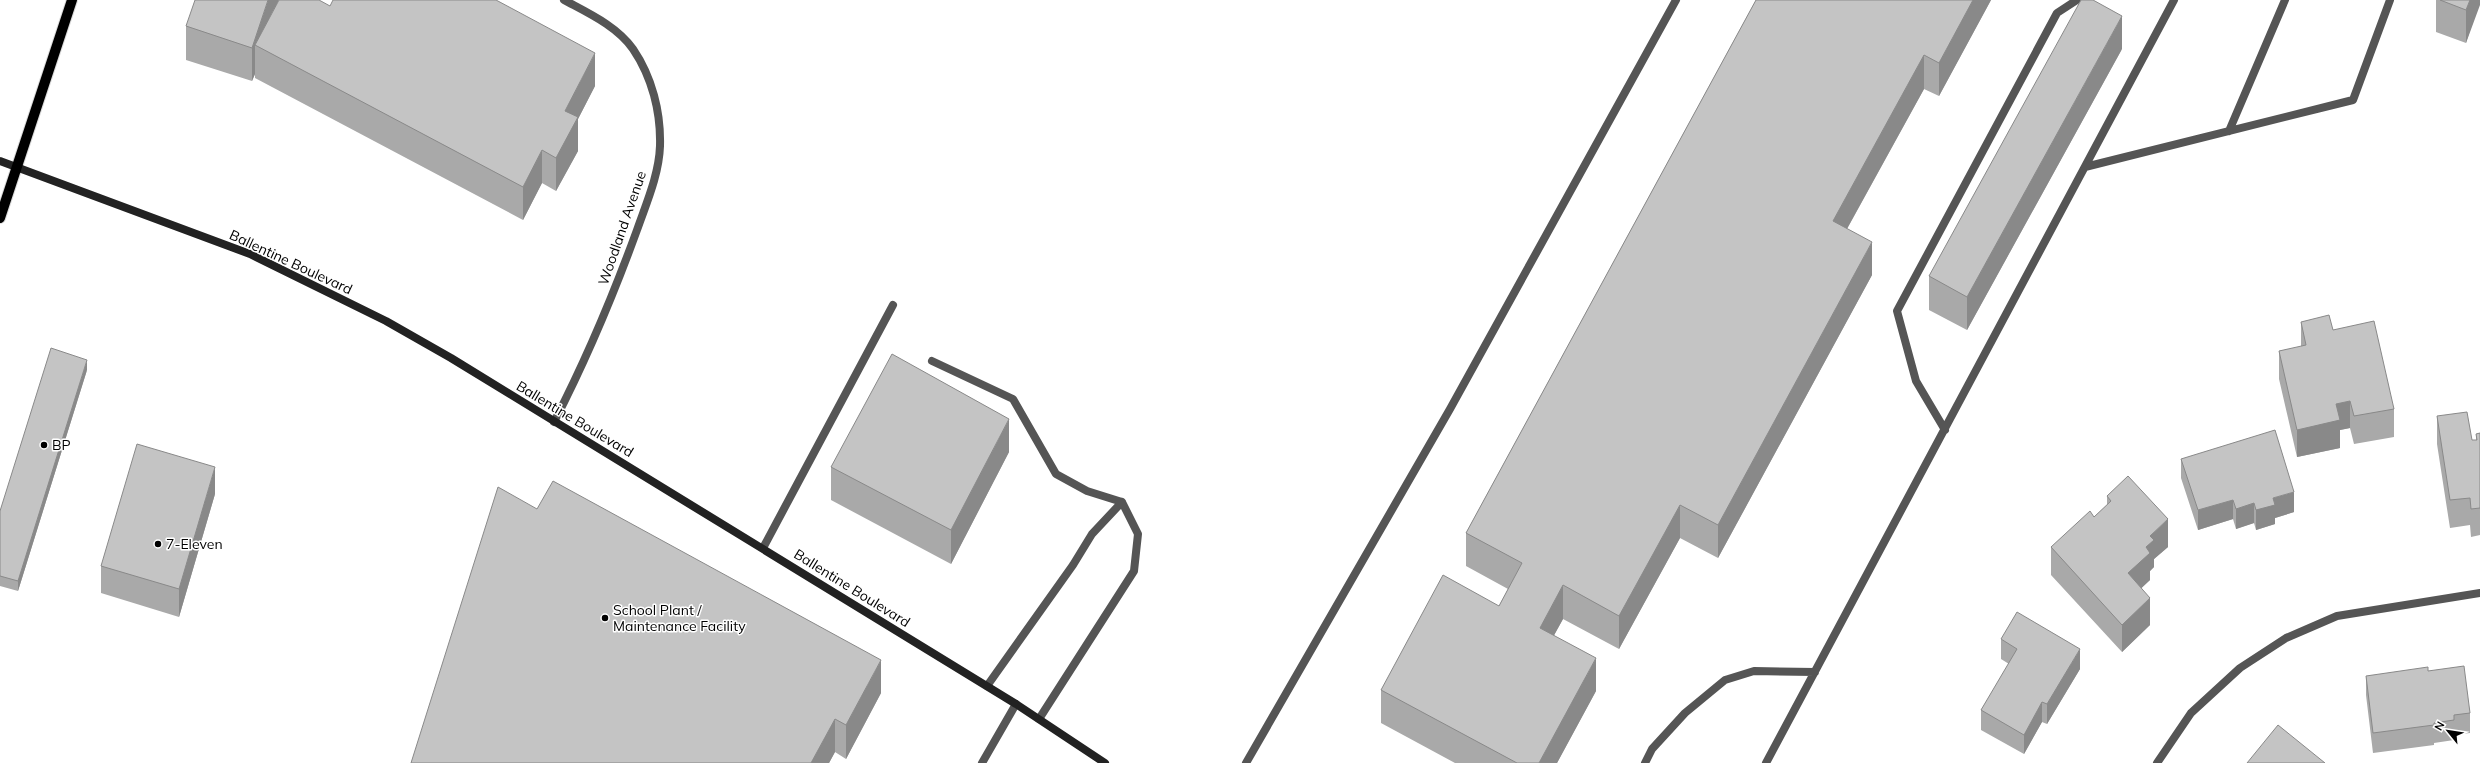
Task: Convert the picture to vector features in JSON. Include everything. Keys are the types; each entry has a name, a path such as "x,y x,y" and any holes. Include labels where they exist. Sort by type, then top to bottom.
{"main road":[{"path":"0,218 72,0"},
{"name":"Ballentine Boulevard","path":"0,161 250,254 386,321 451,358 763,548 1040,719 1105,763"}],"street":[{"name":"Woodland Avenue","path":"554,422 614,294 653,185 660,147 658,108 649,76 632,48 609,25 564,0"},
{"path":"1246,763 1450,409 1676,0"},
{"path":"1945,430 1916,381 1897,311 2057,13 2077,0"},
{"path":"1766,763 2174,0"},
{"path":"2229,131 2285,0"},
{"path":"2085,167 2353,100 2390,0"},
{"path":"763,548 892,305"},
{"path":"932,361 1013,399 1056,474 1087,491 1122,502 1138,534 1134,571 1040,719"},
{"path":"987,686 1073,565 1092,534 1122,502"},
{"path":"2157,763 2191,713 2240,668 2286,638 2337,616 2480,593"},
{"path":"1645,763 1652,749 1685,713 1725,680 1754,671 1815,672"},
{"path":"982,763 1016,704"}],"building":[{"path":"195,0 268,0 252,48 186,26"},
{"path":"279,0 319,0 330,6 333,0 496,0 595,53 565,111 578,117 556,158 542,150 523,187 255,45"},
{"path":"1756,0 1973,0 1939,63 1924,55 1833,221 1872,242 1718,525 1680,505 1619,616 1563,585 1540,628 1596,658 1539,763 1517,763 1381,690 1443,575 1499,606 1522,563 1466,533"},
{"path":"2081,0 2093,0 2122,16 1967,297 1929,276"},
{"path":"2440,0 2470,0 2466,10"},
{"path":"2329,315 2333,330 2374,321 2394,409 2354,416 2350,401 2336,404 2340,420 2297,430 2279,351 2306,345 2301,322"},
{"name":"BP","path":"51,348 87,360 18,581 0,576 0,511"},
{"path":"892,354 1009,419 951,530 831,467"},
{"path":"2467,412 2472,440 2477,440 2476,434 2480,433 2480,508 2471,509 2470,498 2450,500 2437,416"},
{"path":"2275,430 2294,492 2273,498 2275,505 2256,510 2254,503 2236,509 2233,500 2198,510 2181,459"},
{"name":"7-Eleven","path":"137,444 215,467 179,589 101,566"},
{"path":"2128,476 2168,519 2150,536 2154,540 2146,547 2150,553 2128,573 2150,598 2122,625 2051,547 2090,511 2094,517 2111,501 2107,496"},
{"name":"School Plant / Maintenance Facility","path":"553,481 881,660 846,725 835,719 811,763 411,763 498,487 537,509"},
{"path":"2017,612 2080,649 2047,704 2042,702 2024,735 1981,710 2017,649 2001,639"},
{"path":"2464,666 2470,713 2454,715 2454,720 2434,723 2434,725 2373,733 2366,676 2428,667 2428,671"},
{"path":"2278,725 2325,763 2247,763"}],"place":[{"name":"BP","path":"44,445"},
{"name":"7-Eleven","path":"158,544"},
{"name":"School Plant / Maintenance Facility","path":"605,618"}]}
